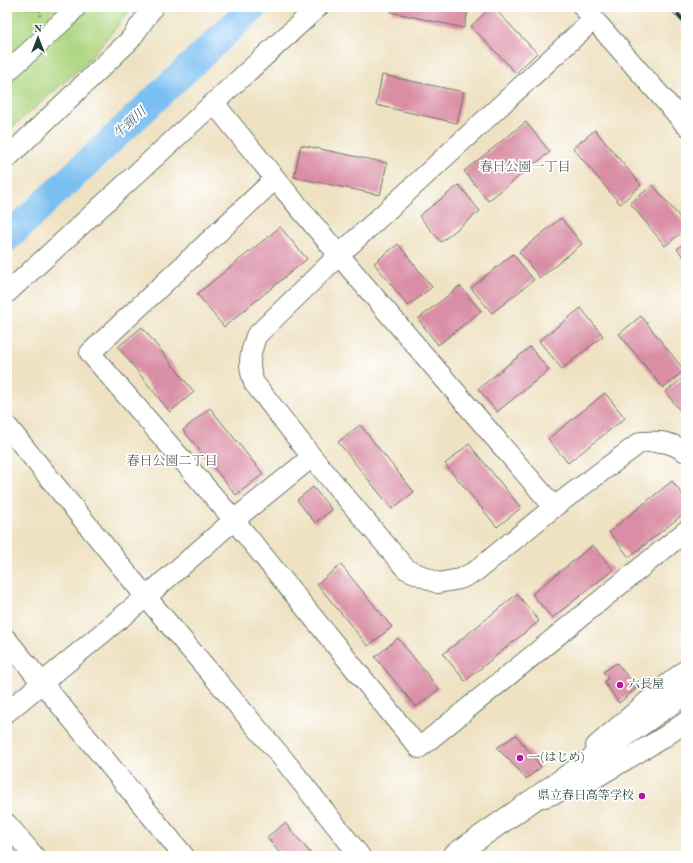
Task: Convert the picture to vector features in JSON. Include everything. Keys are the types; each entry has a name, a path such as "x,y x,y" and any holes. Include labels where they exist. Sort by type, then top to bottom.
{"main road":[{"path":"453,856 686,693"}],"street":[{"path":"7,72 76,7"},
{"path":"7,158 130,40 153,7"},
{"path":"7,293 318,7"},
{"path":"686,125 589,13 256,336 251,354 250,370 254,383 312,457 406,569 438,583 460,579 476,571 554,507 641,442 656,441 674,444 686,452"},
{"path":"214,103 275,179 554,507"},
{"path":"275,179 90,353 234,520 419,748 686,531"},
{"path":"7,426 146,597 284,760 360,856"},
{"path":"7,712 146,597 234,520 312,457"},
{"path":"7,640 184,856"},
{"path":"534,800 663,688 686,670"},
{"path":"534,800 590,781 686,722"},
{"path":"7,824 34,856"}],"green space":[{"path":"7,7 133,7 85,64 7,132"}],"building":[{"path":"393,7 469,7 464,28 391,12"},
{"path":"491,7 493,7 537,53 516,73 471,26"},
{"path":"382,75 464,92 457,123 376,105"},
{"path":"526,122 550,152 488,201 464,171"},
{"path":"595,130 641,185 620,204 573,148"},
{"path":"301,145 387,163 380,195 294,177"},
{"path":"459,185 480,211 441,242 419,216"},
{"path":"653,185 686,225 686,229 665,246 630,203"},
{"path":"561,218 582,244 540,278 519,252"},
{"path":"280,227 307,259 224,327 197,294"},
{"path":"686,241 686,260 677,249"},
{"path":"398,244 432,287 408,306 374,263"},
{"path":"513,254 534,280 492,313 471,288"},
{"path":"460,286 481,311 438,345 418,319"},
{"path":"581,308 603,336 562,369 539,341"},
{"path":"641,316 684,370 663,388 619,334"},
{"path":"142,327 194,392 170,412 118,347"},
{"path":"530,347 549,370 497,412 478,389"},
{"path":"686,376 686,418 665,392"},
{"path":"605,393 625,418 568,463 548,439"},
{"path":"210,408 263,474 236,495 183,430"},
{"path":"360,425 414,492 392,509 338,442"},
{"path":"469,444 521,508 497,527 445,464"},
{"path":"672,481 686,499 686,512 629,557 609,532"},
{"path":"313,487 332,510 315,523 297,500"},
{"path":"593,545 613,570 552,618 532,594"},
{"path":"341,565 392,627 368,646 317,584"},
{"path":"517,594 539,621 465,681 443,654"},
{"path":"398,638 439,689 416,707 375,657"},
{"name":"六長屋","path":"617,663 637,688 619,703 604,682 608,678 603,672"},
{"name":"一(はじめ)","path":"516,735 541,767 526,779 497,748"},
{"path":"285,823 313,856 282,856 267,837"},
{"path":"7,845 16,856 7,856"}],"waterway":[{"name":"牛頸川","path":"7,238 253,7"}],"railway":[{"path":"671,7 686,24"}],"place":[{"name":"六長屋","path":"620,685"},
{"name":"一(はじめ)","path":"520,758"},
{"name":"県立春日高等学校","path":"642,796"}],"district":[{"name":"春日公園一丁目","path":"525,167"},
{"name":"春日公園二丁目","path":"172,461"}]}
